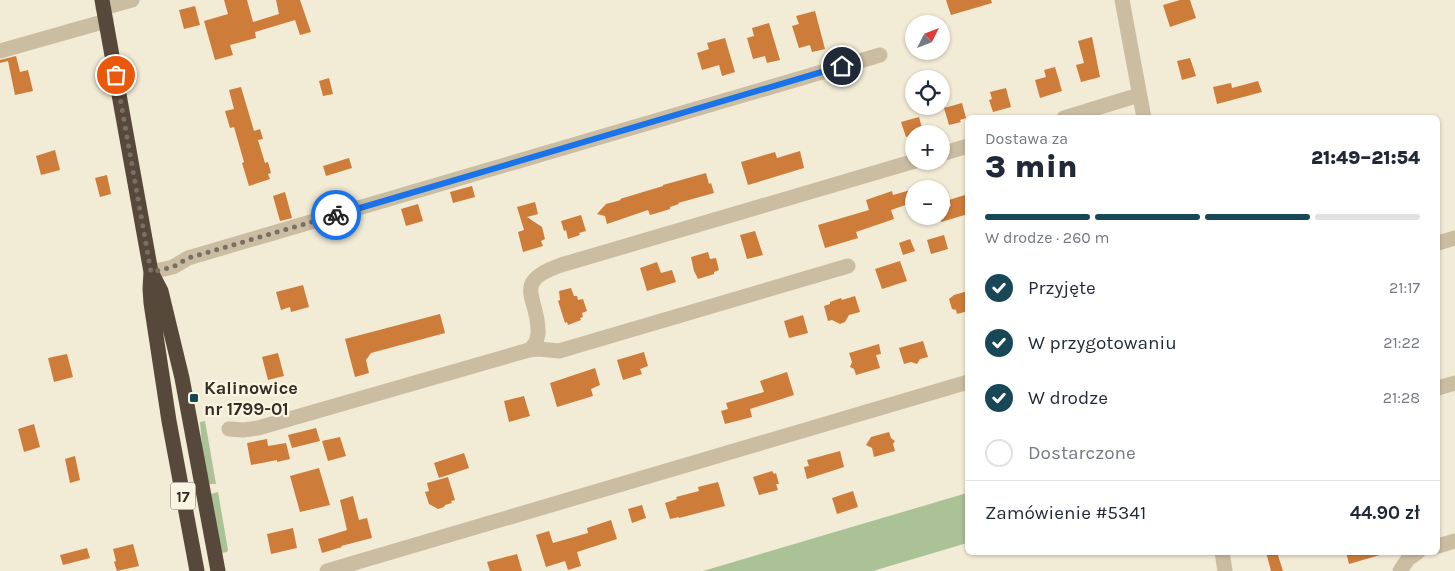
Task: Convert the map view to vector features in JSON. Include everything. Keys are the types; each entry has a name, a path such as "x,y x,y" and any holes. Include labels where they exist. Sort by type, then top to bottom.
{"highway":[{"name":"17","path":"103,10 151,272 151,303 164,395 197,571"},
{"name":"17","path":"151,272 161,291 182,378 218,571"}],"street":[{"path":"0,50 132,0"},
{"path":"1122,0 1143,115"},
{"path":"151,272 173,267 188,258 880,55"},
{"path":"1074,115 1139,96"},
{"path":"950,151 965,147"},
{"path":"529,350 536,343 538,328 531,299 531,287 536,278 545,271 905,164"},
{"path":"1440,243 1455,238"},
{"path":"230,429 258,428 529,350 559,351 848,266"},
{"path":"327,571 965,383"},
{"path":"1440,387 1455,383"},
{"path":"1440,545 1455,541"},
{"path":"1222,555 1225,571"},
{"path":"1400,571 1408,559 1414,555"}],"green space":[{"path":"205,421 216,484 209,484 203,458 200,422"},
{"path":"218,492 228,550 221,553 211,494"},
{"path":"965,494 965,544 873,571 703,571"}],"building":[{"path":"224,0 247,0 253,22 279,14 276,0 300,0 311,32 300,35 295,20 255,32 256,38 230,45 233,55 215,60 204,21 228,14"},
{"path":"946,0 991,0 992,3 951,15"},
{"path":"1180,0 1190,0 1196,18 1170,27 1163,5"},
{"path":"195,6 200,25 184,29 179,10"},
{"path":"815,11 825,49 812,52 810,45 799,48 792,26 799,24 796,16"},
{"path":"769,23 780,60 767,63 765,56 753,59 747,38 754,36 752,28"},
{"path":"1092,37 1100,77 1081,82 1076,65 1084,63 1078,41"},
{"path":"725,38 735,72 722,76 719,65 702,70 697,53 709,49 707,43"},
{"path":"16,56 20,72 28,70 33,91 15,95 8,61 0,63 0,60"},
{"path":"1190,58 1196,76 1182,80 1177,61"},
{"path":"1055,67 1062,91 1040,98 1035,80 1046,77 1044,70"},
{"path":"329,78 333,94 323,96 319,81"},
{"path":"1258,81 1262,92 1217,104 1213,87 1231,83 1232,88"},
{"path":"241,87 254,131 260,129 263,139 258,140 265,163 268,162 271,173 268,174 270,179 249,186 234,127 230,128 225,111 234,109 229,90"},
{"path":"1006,88 1011,107 993,112 989,100 992,99 990,92"},
{"path":"962,103 965,118 960,120 961,122 949,125 946,115 950,115 950,106"},
{"path":"919,117 921,125 905,125 905,134 901,122"},
{"path":"55,150 60,170 41,175 36,156"},
{"path":"800,151 804,168 748,185 741,162 775,152 777,158"},
{"path":"349,158 352,168 326,176 323,166"},
{"path":"706,173 714,193 678,203 670,207 670,209 657,213 650,215 648,210 607,224 605,216 597,214 606,204"},
{"path":"107,175 111,194 100,197 95,178"},
{"path":"472,186 475,197 453,203 450,192"},
{"path":"892,191 893,195 905,192 905,205 891,210 894,219 856,232 858,238 825,248 818,225 869,210 866,200"},
{"path":"285,192 292,218 280,221 273,196"},
{"path":"965,195 965,215 950,219 950,200"},
{"path":"535,202 538,214 527,217 542,227 545,239 541,241 543,246 523,252 518,232 524,230 517,207"},
{"path":"418,204 423,221 406,226 401,209"},
{"path":"581,215 586,231 568,239 561,221"},
{"path":"755,231 763,255 747,259 740,235"},
{"path":"944,235 948,249 931,254 927,240"},
{"path":"910,239 915,251 903,255 899,243"},
{"path":"708,252 710,259 716,258 719,270 714,272 714,274 698,279 691,257"},
{"path":"900,261 907,281 882,289 875,269"},
{"path":"657,262 661,273 672,270 676,282 647,291 640,268"},
{"path":"303,285 309,307 291,312 290,307 281,310 276,292"},
{"path":"571,288 578,300 583,299 587,311 582,313 583,317 580,318 581,320 568,325 567,322 565,323 558,301 560,300 559,291"},
{"path":"965,292 965,312 957,314 956,310 952,309 949,299 954,295"},
{"path":"855,296 860,312 849,315 845,322 840,324 832,320 828,321 824,306 841,298 842,300"},
{"path":"440,314 445,333 371,353 366,360 369,373 355,377 345,339"},
{"path":"803,315 808,333 789,338 784,321"},
{"path":"923,341 928,357 920,359 917,364 911,362 904,364 899,348"},
{"path":"879,344 881,354 876,355 880,368 856,375 854,369 850,367 852,362 849,353"},
{"path":"644,352 648,366 640,369 642,374 623,380 617,360"},
{"path":"278,353 284,376 268,380 262,357"},
{"path":"67,354 73,377 54,382 48,358"},
{"path":"595,368 600,385 591,389 593,396 557,407 550,383"},
{"path":"787,372 794,395 750,409 752,417 725,424 721,411 728,409 726,403 764,392 760,381"},
{"path":"524,396 530,416 509,422 504,401"},
{"path":"34,424 40,447 24,452 18,429"},
{"path":"316,428 320,441 292,448 288,435"},
{"path":"889,432 891,438 895,441 893,444 895,451 874,457 872,448 866,445 871,437"},
{"path":"340,437 346,456 328,461 322,441"},
{"path":"267,439 268,446 286,443 290,459 251,465 247,443"},
{"path":"840,451 844,467 807,479 804,467 809,466 807,460"},
{"path":"464,453 469,468 439,478 434,463"},
{"path":"75,456 80,480 70,483 65,459"},
{"path":"319,468 330,505 300,512 290,476"},
{"path":"772,471 774,474 776,473 779,484 776,484 778,490 759,495 753,477"},
{"path":"448,477 455,500 438,509 429,504 425,492 429,491 427,483"},
{"path":"718,482 725,506 670,519 665,503 677,499 676,497 699,491 698,487"},
{"path":"853,491 858,507 837,514 832,498"},
{"path":"353,496 359,520 367,518 372,538 322,553 318,539 347,530 340,500"},
{"path":"642,505 646,518 632,523 628,509"},
{"path":"611,520 617,539 577,552 581,566 568,570 565,561 546,567 536,535 549,531 553,543 588,533 587,528"},
{"path":"293,528 297,548 271,554 267,534"},
{"path":"133,544 139,566 117,571 113,549"},
{"path":"87,548 90,558 63,565 60,555"},
{"path":"517,554 522,571 490,571 487,562"},
{"path":"1267,555 1278,555 1283,571 1271,571"},
{"path":"1347,555 1380,555 1349,564"}],"way so far":[{"path":"116,75 151,272 173,267 188,258 336,215"}],"place":[{"name":"Kalinowice nr 1799-01","path":"194,398"}],"route":[{"path":"336,215 842,66"}]}
